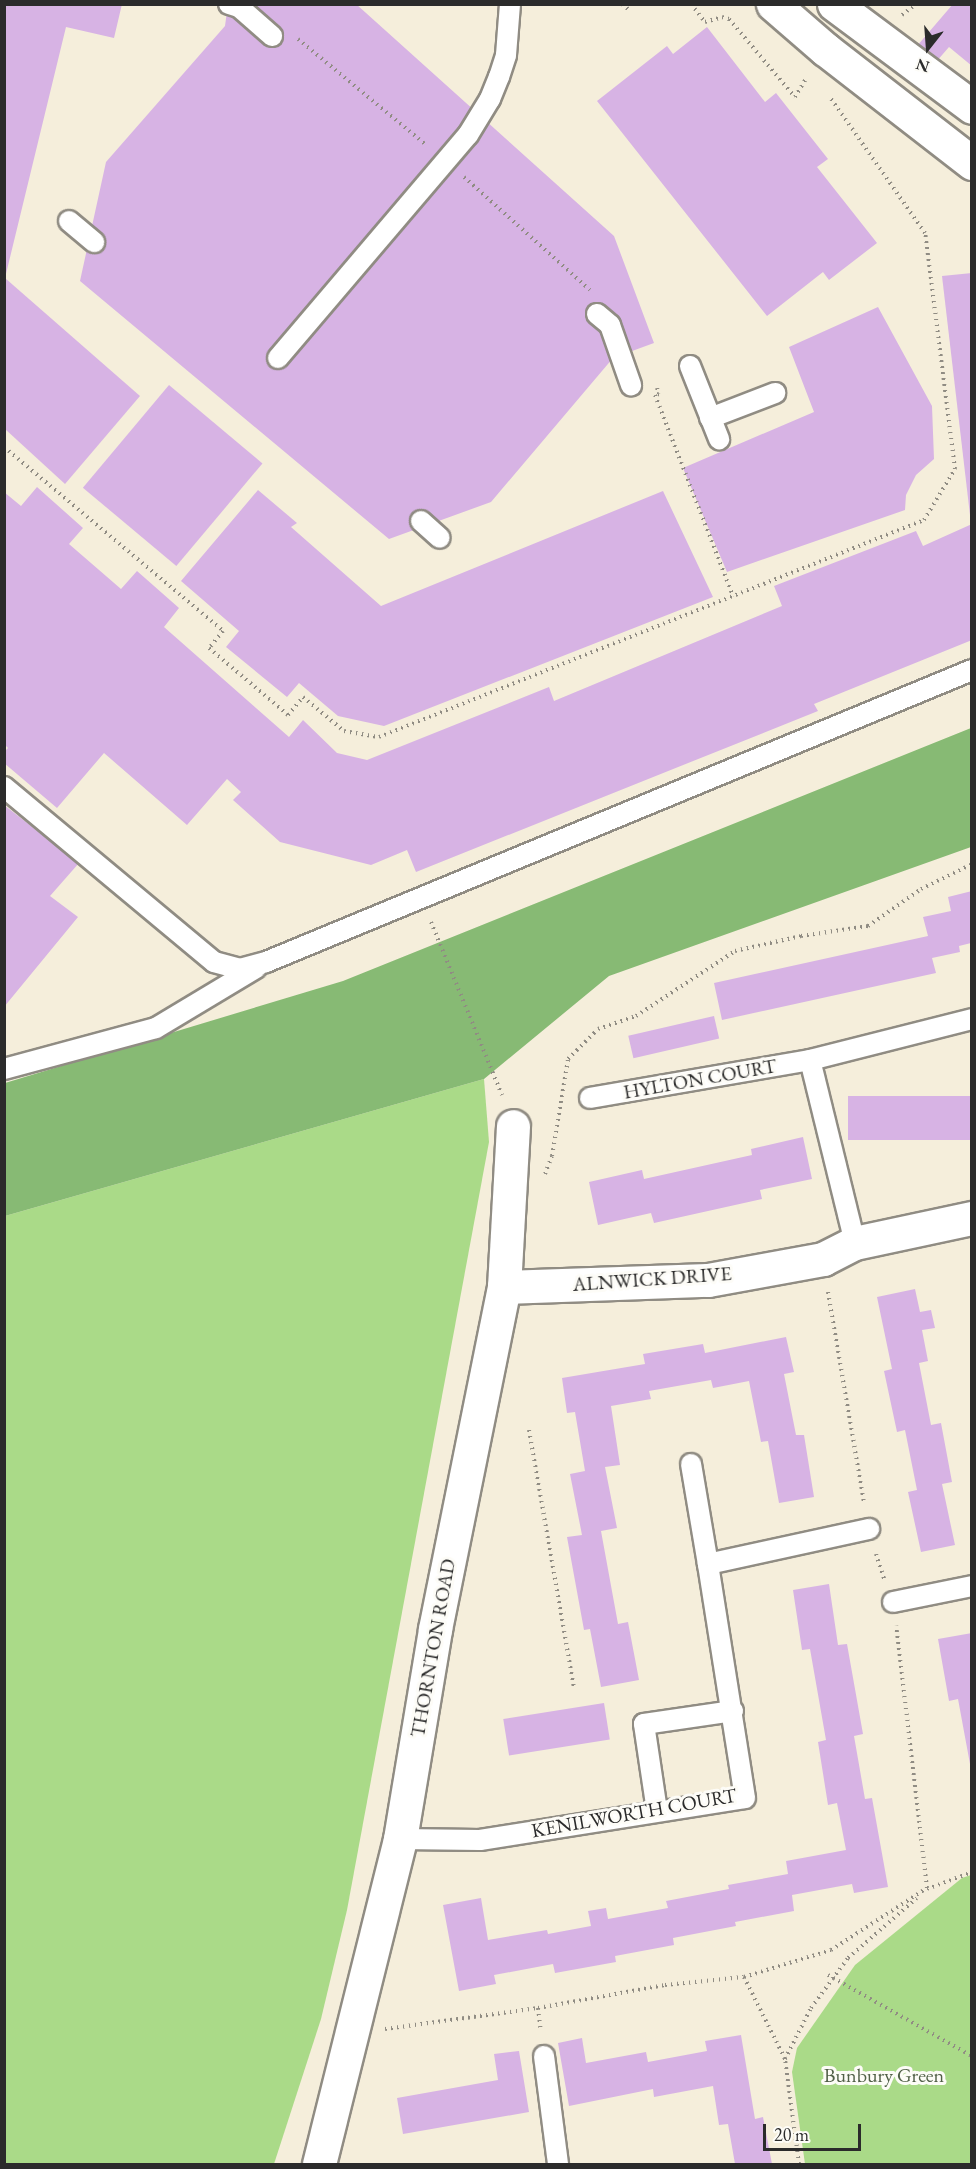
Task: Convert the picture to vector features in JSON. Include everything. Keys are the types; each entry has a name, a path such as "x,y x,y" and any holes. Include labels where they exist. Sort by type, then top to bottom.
{"street":[{"path":"773,4 818,60 972,164"},
{"path":"834,4 972,107"},
{"name":"THORNTON ROAD","path":"319,2164 400,1839 435,1629 504,1287 513,1125"},
{"name":"ALNWICK DRIVE","path":"504,1287 708,1280 823,1259 855,1243 972,1218"}],"lane":[{"path":"229,4 239,8 272,36"},
{"path":"278,358 468,135 490,99 506,55 510,4"},
{"path":"69,221 94,242"},
{"path":"597,314 610,325 631,386"},
{"path":"690,366 719,439"},
{"path":"710,418 775,393"},
{"path":"421,521 440,538"},
{"path":"4,787 214,962 240,969 266,962 972,670"},
{"path":"4,1069 156,1028 266,962"},
{"name":"HYLTON COURT","path":"590,1098 810,1060 972,1019"},
{"path":"810,1060 855,1243"},
{"name":"KENILWORTH COURT","path":"400,1839 480,1839 745,1798 733,1711 691,1464"},
{"path":"708,1564 869,1528"},
{"path":"893,1602 972,1586"},
{"path":"657,1811 644,1724 733,1711"},
{"path":"544,2056 558,2164"}],"path":[{"path":"622,4 628,9"},
{"path":"4,447 224,631 209,648 288,715 303,698 344,732 379,737 924,520 955,469 925,233 818,60 795,97 729,19 722,17 705,22 691,4"},
{"path":"292,35 445,161 592,292"},
{"path":"653,378 659,394 655,395 662,415 733,596"},
{"path":"544,1178 552,1156 568,1059 598,1029 636,1016 735,951 801,936 868,926 921,889 972,864"},
{"path":"435,929 498,1083"},
{"path":"529,1430 574,1687"},
{"path":"785,2059 811,2008 848,1958 927,1888 972,1872"},
{"path":"828,1975 972,2056"},
{"path":"744,1977 785,2059 799,2164"}],"green space":[{"path":"971,728 971,847 609,976 484,1079 5,1216 5,1083 343,981"},
{"path":"484,1079 489,1142 347,1910 321,2019 274,2164 5,2164 5,1216"},
{"name":"Bunbury Green","path":"971,1875 971,2164 805,2164 792,2072 797,2048 855,1965 962,1878"}],"building":[{"path":"4,4 122,4 114,38 66,27 5,278"},
{"path":"228,4 356,4 614,236 654,343 613,358 491,502 389,539 80,281 106,162 225,26"},
{"path":"953,4 972,4 972,66 949,47 936,62 917,46"},
{"path":"707,27 765,102 776,93 828,159 817,167 877,243 829,280 823,272 767,316 597,101 667,46 673,54"},
{"path":"972,273 972,515 970,515 942,276"},
{"path":"5,278 140,396 65,484 5,429"},
{"path":"878,307 932,406 934,459 916,475 906,495 905,510 727,572 683,468 814,412 789,347"},
{"path":"169,385 262,463 176,566 83,488"},
{"path":"37,487 83,528 69,544 121,589 137,571 179,608 164,627 289,737 303,720 337,753 367,760 549,687 554,701 782,606 774,586 916,531 923,546 972,524 972,640 814,704 818,711 416,872 407,850 371,865 280,842 233,800 241,792 227,779 187,825 104,753 57,808 4,763 4,752 8,748 4,744 4,492 21,506"},
{"path":"258,490 297,523 291,527 381,606 663,491 713,597 384,726 338,716 299,683 287,697 226,647 239,631 181,581"},
{"path":"4,805 79,863 50,896 78,917 4,1007"},
{"path":"972,891 971,943 959,946 960,952 932,958 936,973 722,1020 714,983 928,936 923,917 951,911 948,897"},
{"path":"714,1016 719,1038 633,1058 628,1036"},
{"path":"848,1096 972,1096 972,1140 848,1140"},
{"path":"803,1137 812,1179 760,1190 762,1199 654,1223 651,1213 598,1225 589,1182 642,1170 644,1179 752,1155 751,1149"},
{"path":"915,1289 920,1312 931,1310 935,1328 922,1330 928,1361 919,1363 931,1425 941,1423 952,1482 942,1484 955,1545 921,1552 908,1492 917,1490 905,1430 897,1432 884,1371 892,1369 877,1297"},
{"path":"786,1337 794,1372 784,1374 796,1435 804,1435 814,1497 779,1503 768,1441 761,1442 749,1381 713,1388 711,1380 649,1391 651,1399 611,1406 620,1465 605,1467 617,1528 601,1531 618,1624 628,1622 639,1680 601,1687 590,1629 584,1630 567,1537 582,1535 570,1474 585,1471 575,1412 567,1413 562,1378 645,1364 643,1354 703,1344 705,1353"},
{"path":"829,1584 838,1645 847,1644 863,1734 854,1736 865,1799 872,1798 888,1887 854,1893 852,1884 792,1895 794,1911 735,1922 736,1926 673,1938 674,1945 615,1956 616,1962 555,1973 553,1964 494,1975 496,1984 459,1991 443,1905 481,1898 488,1940 547,1930 548,1934 591,1926 588,1911 606,1908 608,1919 668,1908 666,1901 729,1889 728,1885 788,1874 786,1861 846,1850 837,1803 828,1805 818,1742 826,1740 810,1649 802,1650 793,1590"},
{"path":"972,1633 972,1764 970,1764 958,1699 949,1701 938,1639"},
{"path":"604,1703 610,1740 509,1756 503,1719"},
{"path":"741,2035 755,2119 763,2117 772,2164 735,2164 728,2124 719,2125 713,2086 654,2097 653,2089 569,2106 558,2043 582,2038 586,2063 646,2052 648,2062 707,2051 705,2041"},
{"path":"519,2051 529,2112 403,2134 397,2098 498,2080 494,2054"}]}
